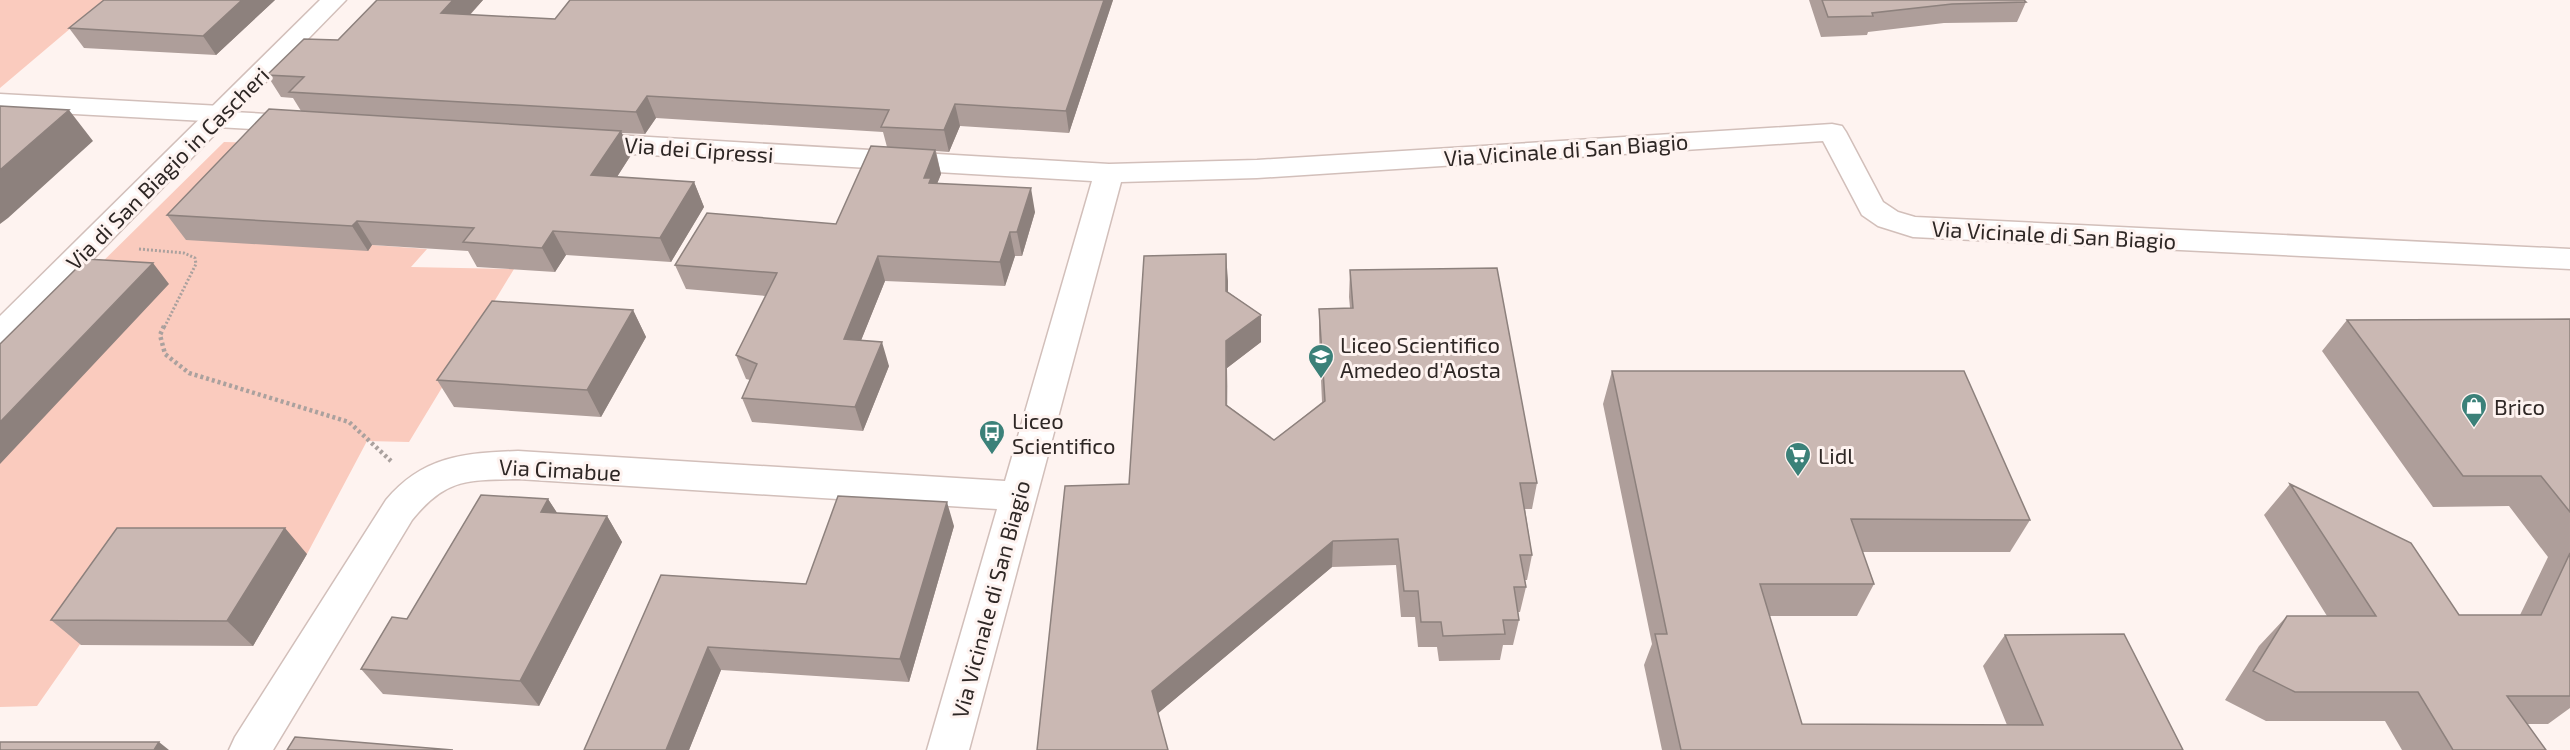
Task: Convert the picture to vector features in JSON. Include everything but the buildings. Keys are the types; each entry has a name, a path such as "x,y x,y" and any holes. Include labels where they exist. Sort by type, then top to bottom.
{"street":[{"name":"Via di San Biagio in Cascheri","path":"0,335 334,0"},
{"path":"0,102 329,126"},
{"name":"Via Vicinale di San Biagio","path":"948,750 1108,173 1257,169 1832,132 1872,208 1888,219 1913,227 2570,259"},
{"name":"Via dei Cipressi","path":"554,140 1108,173"},
{"name":"Via Cimabue","path":"250,750 408,497 420,485 438,474 458,468 518,465 1018,496"}],"path":[{"path":"88,248 166,250 184,253 195,258 196,264 160,335 161,346 168,359 189,373 350,422 390,459 408,497"}],"shaded area":[{"path":"0,0 104,0 0,88"},
{"path":"224,142 275,143 372,245 427,249 411,267 514,269 409,442 367,441 307,554 143,554 37,706 0,707 0,463 168,284 85,279"}],"place":[{"name":"Liceo Scientifico Amedeo d'Aosta","path":"1321,380"},
{"name":"Brico","path":"2474,429"},
{"name":"Liceo Scientifico","path":"992,456"},
{"name":"Lidl","path":"1798,478"}]}
